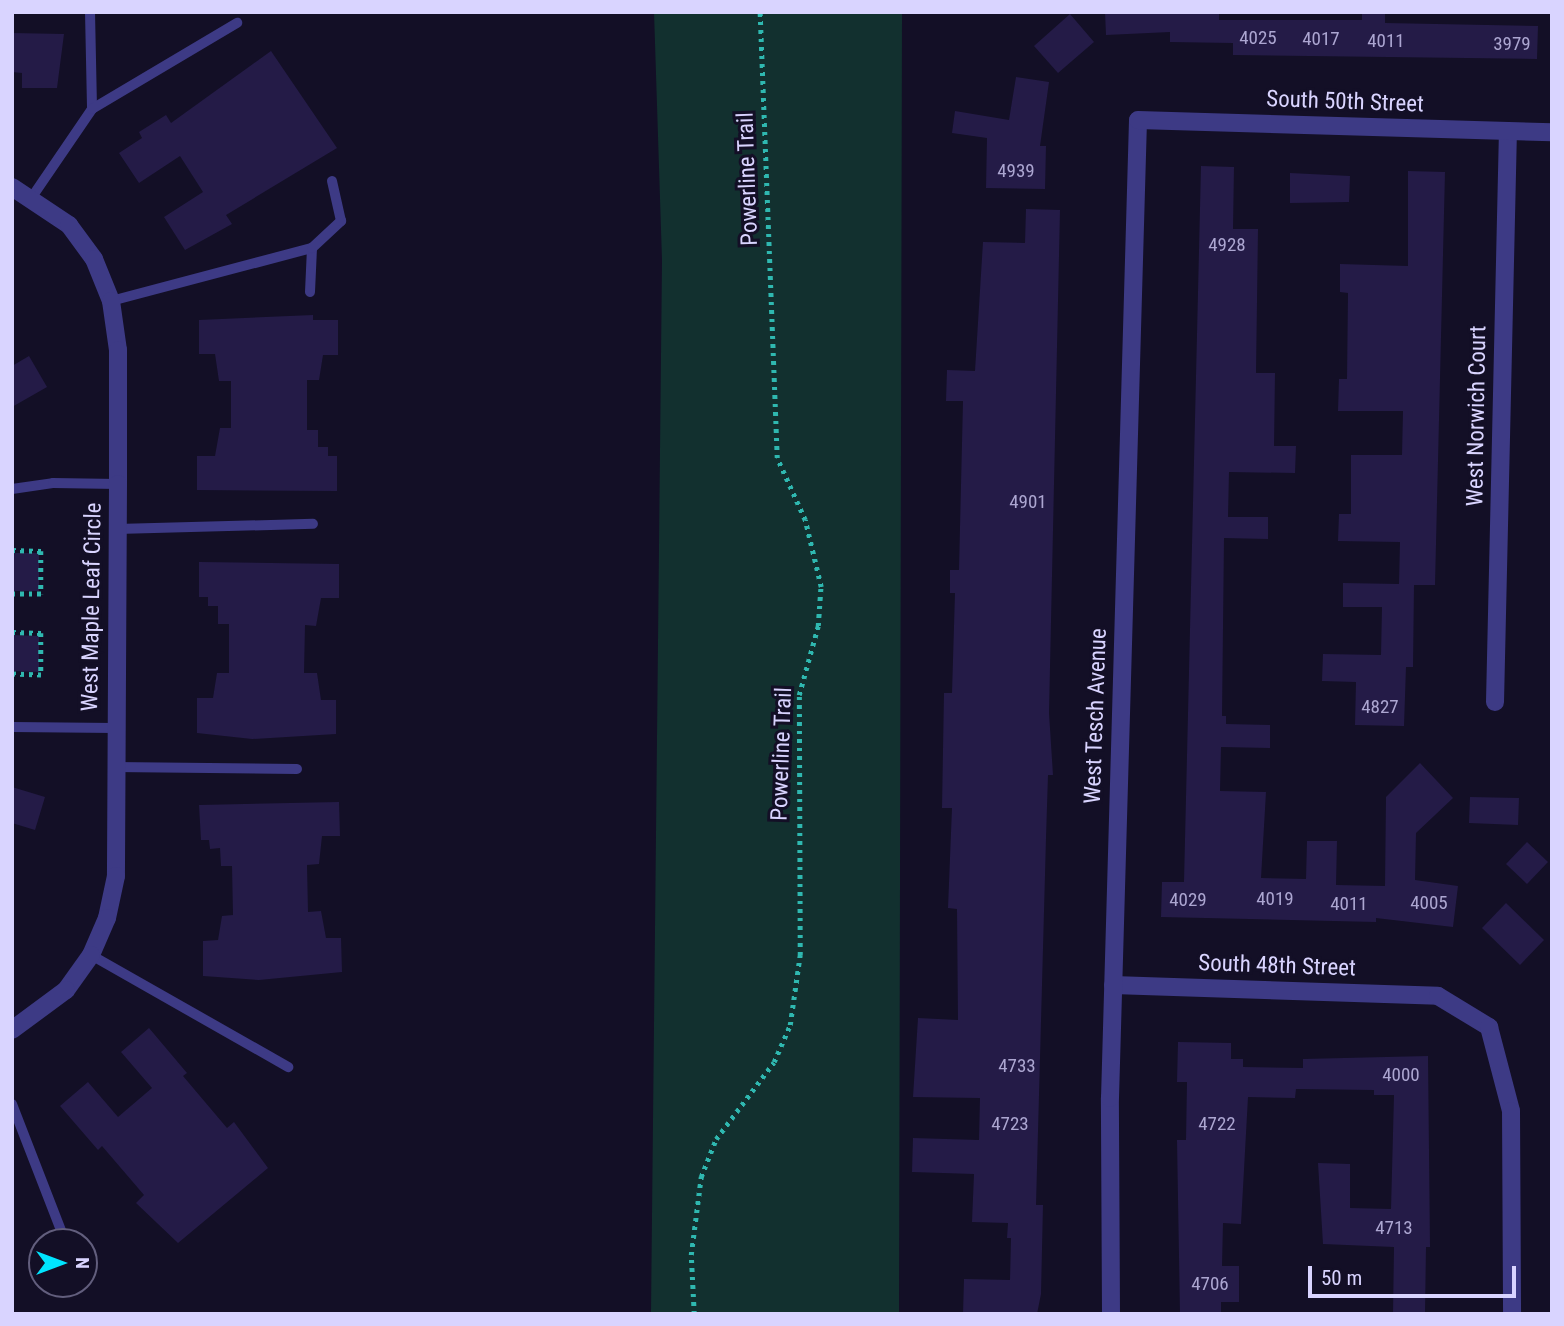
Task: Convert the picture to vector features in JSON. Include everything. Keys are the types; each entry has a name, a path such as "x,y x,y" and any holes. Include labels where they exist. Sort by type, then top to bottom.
{"street":[{"name":"South 50th Street","path":"1138,121 1552,132"},
{"name":"West Tesch Avenue","path":"1111,1314 1113,985 1138,121"},
{"name":"West Norwich Court","path":"1495,702 1508,131"},
{"name":"West Maple Leaf Circle","path":"12,187 32,197 75,233 94,259 111,301 118,350 114,766 116,876 107,918 91,955 66,989 12,1030"},
{"name":"South 48th Street","path":"1113,985 1438,996 1489,1027 1511,1111 1511,1314"}],"lane":[{"path":"90,12 92,109"},
{"path":"32,197 92,109 237,23"},
{"path":"111,301 312,248 341,221 332,181"},
{"path":"310,292 312,248"},
{"path":"12,489 53,483 118,484"},
{"path":"117,529 313,524"},
{"path":"12,727 115,728"},
{"path":"114,766 297,769"},
{"path":"91,955 288,1067"},
{"path":"12,1104 60,1228"}],"path":[{"name":"Powerline Trail","path":"694,1314 691,1255 701,1177 716,1139 774,1062 790,1025 800,955 798,709 818,626 821,587 805,520 777,458 760,12"},
{"path":"12,550 41,551 41,594 12,594"},
{"path":"12,632 41,633 41,674 12,674"}],"green space":[{"path":"654,12 902,12 899,1314 228,1314 651,1312 662,260"}],"building":[{"path":"1105,12 1219,12 1219,20 1362,20 1362,12 1385,12 1385,23 1538,26 1537,59 1233,55 1233,43 1170,42 1170,32 1106,35"},
{"path":"1070,14 1094,42 1058,73 1034,46"},
{"path":"12,33 64,34 57,88 22,88 22,73 12,72"},
{"path":"271,51 337,148 226,215 232,224 185,250 164,217 203,192 180,156 139,183 119,153 142,138 139,132 166,115 171,123"},
{"path":"1016,77 1049,82 1040,146 1046,146 1045,189 986,188 987,138 952,133 955,111 1009,120"},
{"path":"1201,166 1234,167 1233,229 1258,229 1256,373 1275,373 1274,446 1296,446 1295,473 1229,472 1228,517 1268,517 1268,539 1224,538 1222,716 1226,716 1226,724 1270,725 1270,748 1221,747 1220,791 1266,792 1261,878 1306,879 1307,841 1337,841 1336,885 1385,886 1386,797 1420,763 1453,798 1416,833 1415,880 1458,886 1453,927 1376,918 1376,922 1161,917 1162,882 1184,882"},
{"path":"1408,171 1445,172 1435,585 1414,585 1413,667 1406,667 1404,726 1355,725 1356,682 1322,681 1323,654 1381,655 1382,607 1343,607 1343,583 1399,584 1400,542 1338,541 1339,514 1351,514 1351,455 1402,455 1403,411 1338,411 1339,379 1347,379 1348,293 1340,292 1340,264 1408,266"},
{"path":"1290,173 1350,176 1349,202 1290,203"},
{"path":"1026,209 1060,210 1049,713 1053,775 1048,775 1036,1205 1043,1205 1041,1294 1037,1314 963,1314 964,1279 1010,1280 1011,1238 1007,1238 1008,1223 972,1222 974,1174 912,1172 913,1138 979,1140 980,1098 913,1097 918,1018 958,1020 957,909 948,908 952,808 942,808 944,693 952,693 955,593 950,593 950,570 959,570 963,401 946,401 947,370 975,371 983,242 1025,243"},
{"path":"313,315 313,320 338,320 338,355 323,355 319,380 307,380 307,430 318,430 318,447 328,447 328,456 337,456 337,491 197,490 197,456 215,456 220,428 231,428 231,381 219,381 215,354 199,354 199,320"},
{"path":"29,356 47,387 12,407 12,366"},
{"path":"12,553 39,553 39,591 12,591"},
{"path":"199,562 339,564 339,598 321,598 316,626 305,625 304,673 317,673 321,700 336,700 336,734 252,739 197,733 197,698 213,698 217,673 229,673 229,624 218,624 218,606 208,606 208,597 199,597"},
{"path":"12,635 39,636 39,672 12,671"},
{"path":"12,787 45,797 35,830 12,823"},
{"path":"1470,797 1519,798 1518,825 1469,823"},
{"path":"339,802 340,836 322,836 319,864 307,865 308,912 321,911 326,938 341,938 342,972 259,980 203,976 203,941 218,940 222,916 233,915 232,866 221,866 220,848 210,849 209,840 201,840 199,805"},
{"path":"1527,842 1548,862 1527,884 1506,864"},
{"path":"1506,903 1544,940 1520,965 1482,928"},
{"path":"149,1028 187,1073 183,1076 227,1128 234,1122 268,1168 178,1243 136,1203 144,1195 102,1146 98,1150 60,1106 88,1082 118,1117 152,1088 121,1052"},
{"path":"1178,1042 1231,1043 1231,1059 1243,1059 1243,1067 1303,1068 1303,1059 1428,1056 1430,1247 1426,1247 1425,1314 1393,1314 1394,1247 1323,1244 1318,1163 1350,1164 1350,1208 1391,1209 1394,1095 1374,1095 1374,1090 1296,1089 1295,1098 1248,1097 1241,1224 1223,1223 1222,1266 1239,1266 1239,1302 1221,1302 1221,1314 1180,1314 1177,1140 1186,1140 1187,1082 1177,1082"}]}
